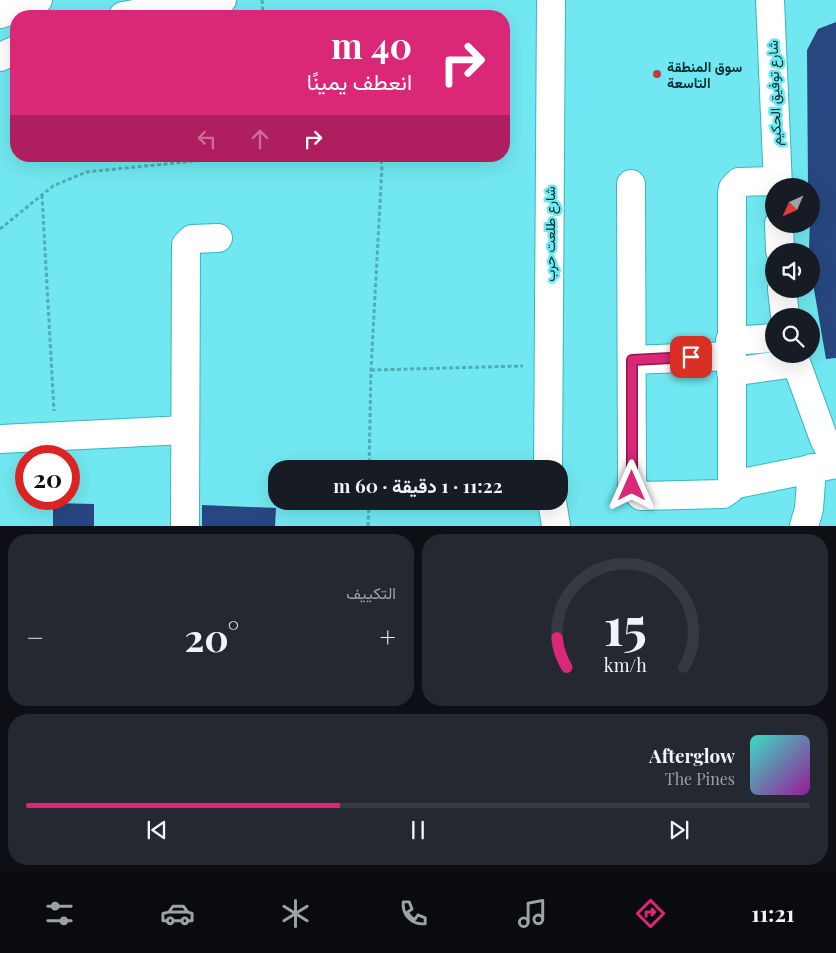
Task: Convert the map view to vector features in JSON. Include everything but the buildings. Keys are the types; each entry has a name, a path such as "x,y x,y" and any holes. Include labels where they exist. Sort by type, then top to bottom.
{"street":[{"path":"11,10 38,0"},
{"path":"157,10 222,0"},
{"name":"شارع طلعت حرب","path":"548,460 551,0"},
{"name":"شارع توفيق الحكيم","path":"770,0 778,178"},
{"path":"631,184 634,490 641,496 723,494 732,485 732,188 739,182 765,183"},
{"path":"185,526 185,302 187,242 192,239 218,238"},
{"path":"731,356 765,342"},
{"path":"632,360 731,356 765,357"},
{"path":"796,363 829,454 808,508 804,526"},
{"path":"0,439 185,430"},
{"path":"732,485 829,454"},
{"path":"553,510 556,526"}],"path":[{"path":"0,229 42,194 69,178 86,172 185,162"},
{"path":"369,460 371,370 381,162"},
{"path":"42,194 55,436"},
{"path":"371,370 548,366"},
{"path":"368,526 369,510"}],"place":[{"name":"سوق المنطقة التاسعة","path":"657,74"}],"route":[{"path":"632,486 632,360 691,357"}]}
